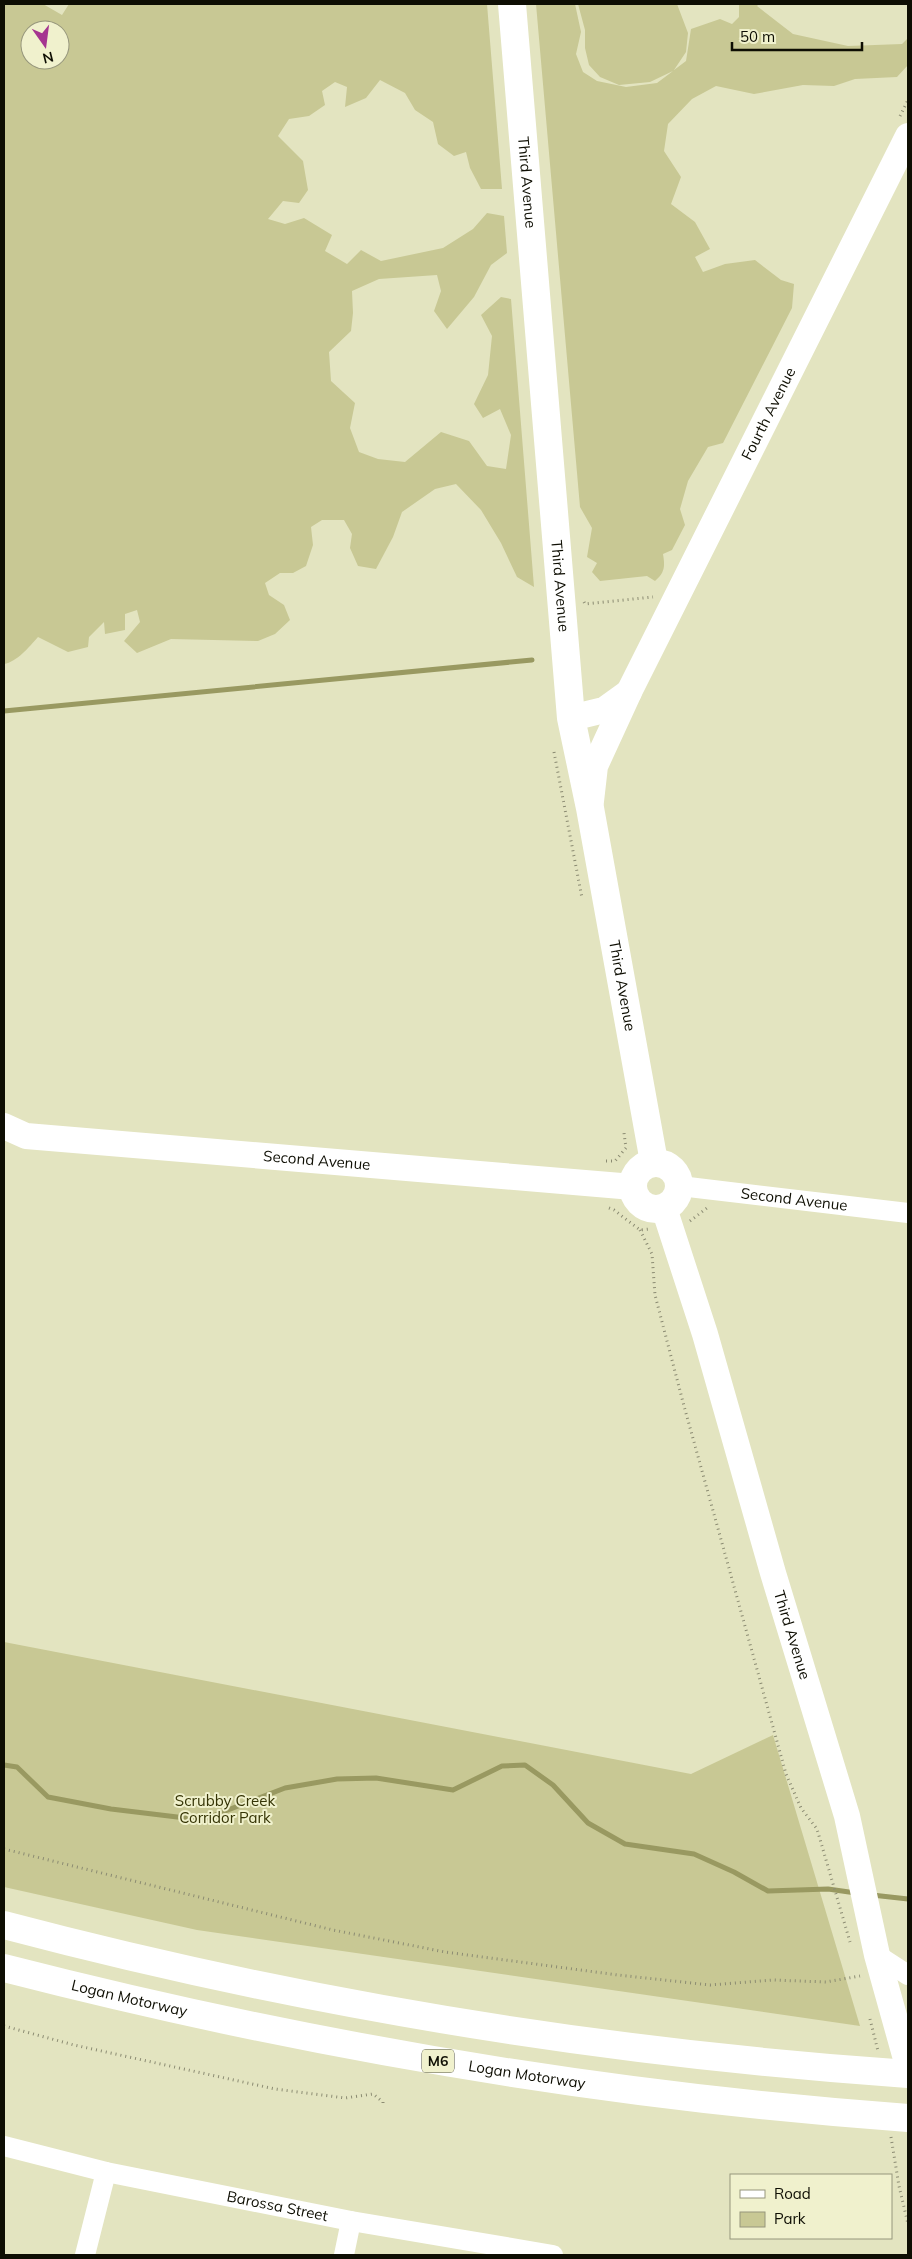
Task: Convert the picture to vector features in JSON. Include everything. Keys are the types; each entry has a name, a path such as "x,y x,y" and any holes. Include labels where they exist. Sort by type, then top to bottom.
{"main road":[{"name":"Third Avenue","path":"512,4 571,718 590,808 654,1162"},
{"path":"654,1162 662,1163 673,1169 680,1180 677,1197 666,1217 639,1202 633,1187 635,1175 642,1167 654,1162"},
{"path":"4,1925 225,1977 478,2024 698,2054 908,2074"},
{"name":"Logan Motorway","path":"4,1968 186,2012 453,2063 732,2102 908,2118"}],"street":[{"name":"Fourth Avenue","path":"590,808 595,766 629,692 908,136"},
{"name":"Fourth Avenue","path":"571,718 604,710 629,692"},
{"name":"Second Avenue","path":"4,1126 26,1136 633,1187"},
{"name":"Second Avenue","path":"680,1186 908,1213"},
{"name":"Third Avenue","path":"666,1217 705,1334 776,1582 847,1816 877,1955 902,2016 908,2066"},
{"path":"877,1955 908,1975"},
{"name":"Barossa Street","path":"4,2146 106,2172 351,2221 553,2255"},
{"path":"85,2255 106,2172"},
{"path":"344,2255 351,2221"}],"path":[{"path":"606,1208 614,1210 640,1230 652,1254 655,1295 786,1774 801,1808 817,1829 838,1902"},
{"path":"640,1230 666,1217 692,1220 708,1208"},
{"path":"4,1849 333,1930 445,1952 710,1985 773,1980 826,1982 860,1976"},
{"path":"4,2026 74,2045 275,2089 345,2098 373,2094 380,2098 383,2102 383,2107"}],"green space":[{"path":"4,4 43,4 62,15 69,4 487,4 502,189 481,189 470,168 466,152 454,156 438,144 433,122 415,110 405,93 380,80 366,98 345,107 347,87 335,82 322,91 325,105 309,116 289,119 278,136 303,161 308,190 299,203 283,201 268,219 285,224 304,218 332,235 325,251 347,264 361,250 381,261 443,248 473,229 487,213 504,216 507,253 491,265 474,297 447,329 434,311 441,291 437,275 379,279 352,291 353,313 351,331 329,352 331,381 355,403 350,428 359,452 378,459 405,462 441,432 469,441 487,466 506,469 511,435 500,409 483,418 474,404 488,375 492,336 481,315 501,297 511,299 534,587 517,577 501,543 481,510 456,484 435,489 402,512 393,537 376,569 358,566 350,548 352,534 344,520 322,520 311,527 313,545 306,566 293,573 280,573 265,583 269,595 284,605 290,620 275,634 258,641 171,639 137,653 124,641 140,622 137,610 125,614 125,630 105,634 104,622 89,637 88,647 68,652 38,637 27,649 9,663 4,664"},
{"path":"536,4 575,4 581,32 576,54 583,72 597,81 626,87 657,83 673,71 650,82 619,85 600,77 589,65 585,48 585,30 578,4 677,4 688,33 686,52 674,70 686,61 691,29 720,19 732,24 739,17 739,4 759,4 757,6 793,34 848,46 902,44 908,38 908,65 897,77 855,79 834,86 803,85 754,94 716,86 692,99 668,124 664,151 681,177 671,204 695,222 710,249 695,257 703,272 725,264 755,260 781,280 794,284 792,308 723,443 708,447 688,481 680,509 685,525 672,550 663,554 664,569 655,581 647,576 600,581 592,572 597,563 587,557 592,528 580,507"},
{"name":"Scrubby Creek Corridor Park","path":"4,1642 691,1774 773,1735 860,2026 197,1930 4,1887"}],"waterway":[{"path":"4,711 532,660"},
{"path":"4,1765 17,1767 48,1797 111,1809 202,1820 285,1788 337,1779 376,1778 453,1790 502,1766 525,1765 553,1785 588,1823 625,1844 694,1854 734,1872 768,1891 828,1889 856,1893"},
{"path":"872,1895 908,1899"}]}
